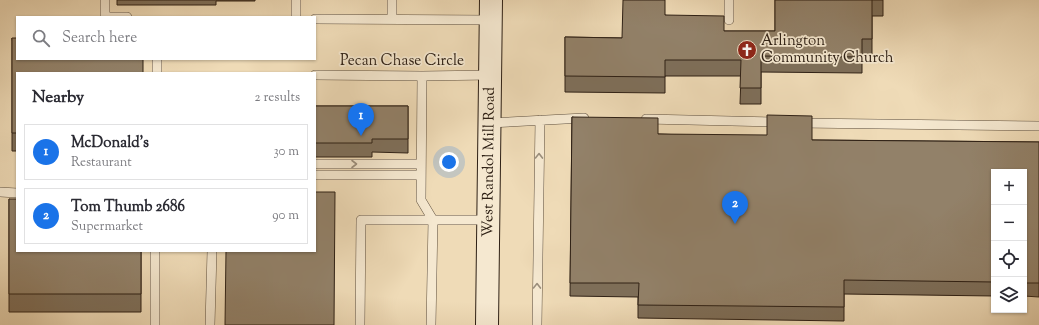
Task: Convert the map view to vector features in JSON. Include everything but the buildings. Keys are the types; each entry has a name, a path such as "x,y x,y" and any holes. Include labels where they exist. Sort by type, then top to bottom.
{"main road":[{"name":"West Randol Mill Road","path":"487,325 490,10"}],"lane":[{"path":"105,0 105,16"},
{"path":"296,0 296,16"},
{"path":"392,0 392,19"},
{"path":"729,0 729,20"},
{"path":"316,18 392,19 490,10"},
{"path":"157,60 157,72"},
{"name":"Pecan Chase Circle","path":"316,75 490,75"},
{"path":"316,80 326,75"},
{"path":"422,76 420,200 433,220 431,325"},
{"path":"489,123 590,118"},
{"path":"636,119 1039,126"},
{"path":"537,325 540,120"},
{"path":"316,164 420,164"},
{"path":"316,174 420,175"},
{"path":"0,192 16,193"},
{"path":"360,325 361,220 488,220"},
{"path":"155,252 155,325"},
{"path":"210,325 212,252"}],"place":[{"name":"Arlington Community Church","path":"747,50"},
{"name":"McDonald's","path":"361,136"},
{"name":"Tom Thumb 2686","path":"735,224"}]}
